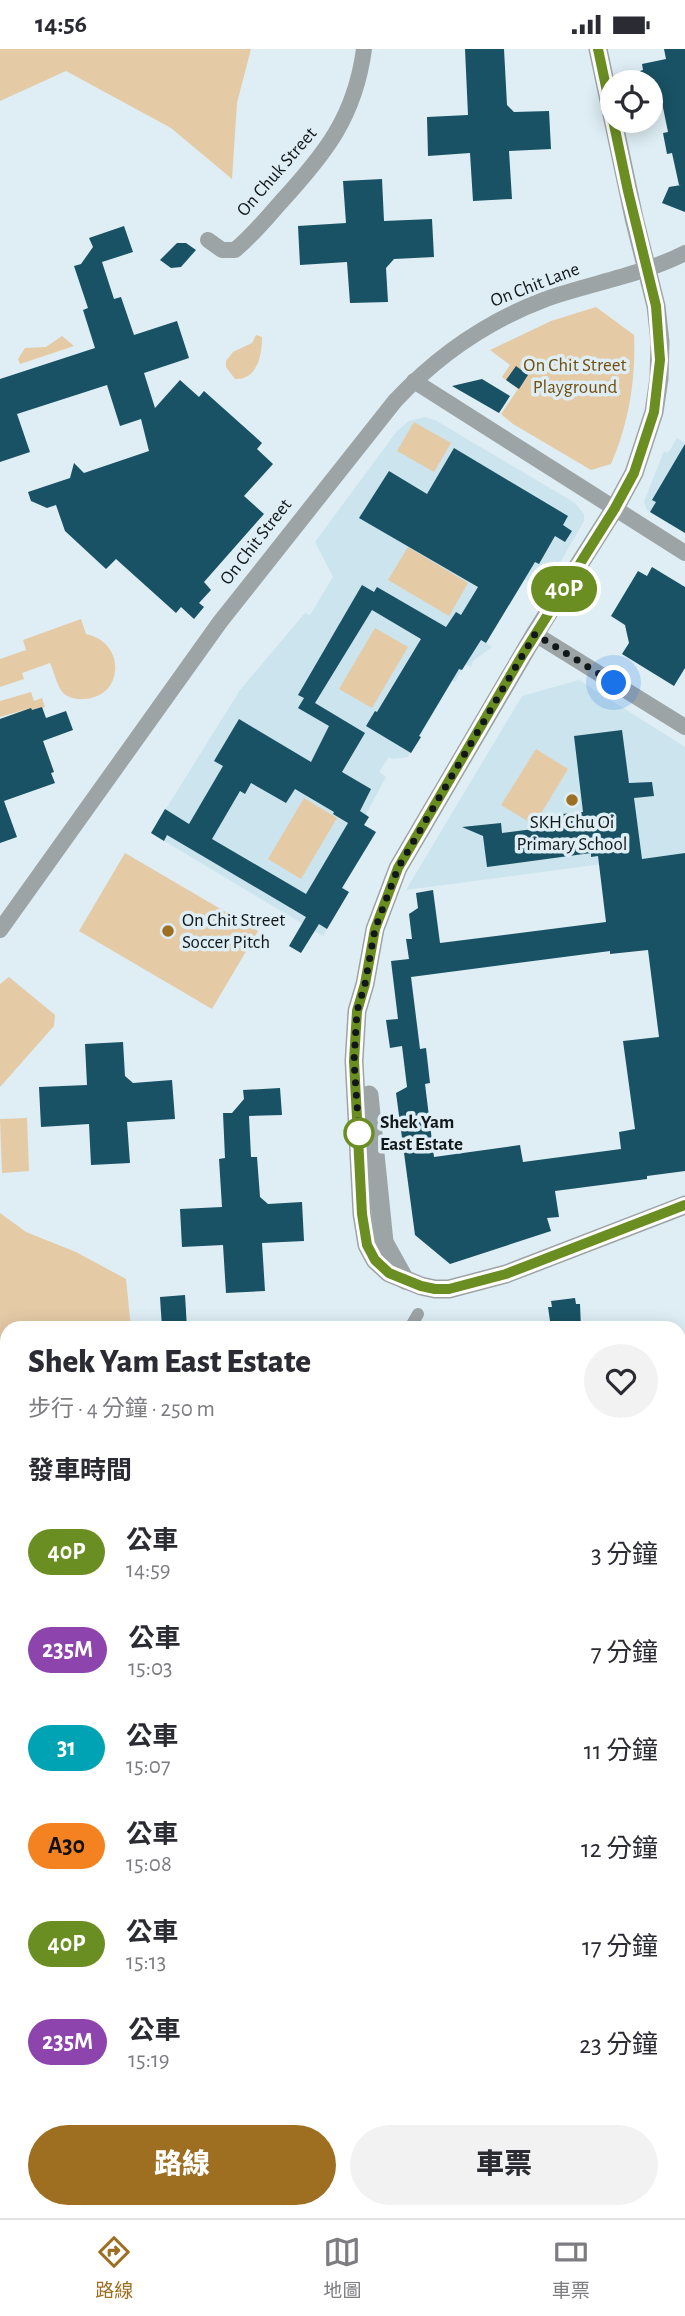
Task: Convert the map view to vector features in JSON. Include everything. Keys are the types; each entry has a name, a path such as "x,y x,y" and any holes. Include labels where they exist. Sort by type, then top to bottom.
{"street":[{"name":"On Chuk Street","path":"208,240 222,250 235,250 319,159 345,119 360,80 364,49"},
{"path":"598,49 656,306 660,342 654,412 634,473 615,508 535,634 398,868 375,929 357,1011 354,1061 362,1214 367,1245 375,1260 389,1273 435,1289 449,1289 506,1274 685,1205"},
{"name":"On Chit Lane","path":"414,381 462,342 516,311 685,253"},
{"path":"414,381 685,553"},
{"name":"On Chit Street","path":"0,930 220,622 395,401 414,381"},
{"path":"535,634 685,727"},
{"path":"414,1321 418,1314"}],"shaded area":[{"path":"425,417 435,420 575,503 584,514 584,521 545,589 524,579 486,643 492,647 473,661 471,667 465,664 455,682 452,681 408,757 389,757 379,772 386,777 366,814 369,817 364,825 376,832 343,887 349,892 323,936 151,833 240,690 305,613 310,615 333,577 315,542 397,431 409,421"},
{"path":"677,438 685,443 685,533 647,510 644,502 664,451 667,453 670,450"},
{"name":"SKH Chu Oi Primary School","path":"579,680 685,747 685,853 406,890 522,696"}],"green space":[{"path":"0,49 251,49 237,103 232,179 171,128 66,71 0,101"},
{"name":"On Chit Street Playground","path":"596,307 634,335 634,351 630,401 617,448 611,464 591,470 513,424 501,414 518,389 502,377 510,365 490,350 551,321"},
{"path":"256,335 262,337 257,365 249,375 235,379 226,367 226,361 233,352 252,343"},
{"path":"62,336 74,346 20,364 18,359 25,348 46,347"},
{"path":"414,422 451,443 434,472 397,451"},
{"path":"408,547 468,583 449,616 388,580"},
{"path":"81,619 86,634 99,639 108,647 114,658 113,680 107,689 97,696 84,699 68,696 59,687 50,663 22,673 24,679 0,687 0,659 26,650 23,640"},
{"path":"375,628 408,647 372,708 339,689"},
{"path":"31,692 34,701 42,698 45,707 32,710 54,772 16,785 0,719 30,708 0,717 0,701"},
{"path":"536,749 568,769 534,825 501,805"},
{"path":"304,798 337,818 301,879 268,859"},
{"name":"On Chit Street Soccer Pitch","path":"125,853 258,931 212,1009 79,931"},
{"path":"9,977 55,1015 54,1026 0,1087 0,984"},
{"path":"27,1118 29,1171 2,1173 0,1119"},
{"path":"0,1213 26,1232 76,1252 126,1279 130,1321 0,1321"}],"building":[{"path":"465,49 504,49 507,105 514,112 549,111 551,149 509,151 512,199 473,201 470,153 428,156 427,117 468,115"},
{"path":"664,49 685,49 685,212 662,203 669,187 681,185 672,153 667,154 663,133 668,132 663,108 663,70 643,70 642,64 666,59"},
{"path":"382,179 384,221 432,219 434,257 394,259 386,268 388,302 350,303 347,262 300,265 298,226 346,223 343,181"},
{"path":"124,226 133,252 102,262 114,299 121,297 134,335 177,321 189,358 144,373 155,408 180,380 199,397 204,391 262,443 257,449 273,464 244,496 264,514 204,582 211,590 199,603 204,607 194,619 181,607 176,613 116,559 106,569 65,531 56,505 47,508 31,501 28,492 70,478 74,463 84,473 149,451 141,419 120,426 107,385 17,414 30,452 0,462 0,379 95,348 83,310 88,308 74,266 81,264 93,247 89,238"},
{"path":"177,243 186,243 196,250 181,267 171,268 160,260"},
{"path":"516,366 528,375 519,389 506,380"},
{"path":"482,379 510,396 499,413 452,386"},
{"path":"685,444 685,533 650,512 656,502 652,500"},
{"path":"454,448 568,516 563,525 572,531 565,542 555,536 539,564 535,562 486,643 481,640 462,670 459,669 411,753 366,726 421,639 372,610 315,703 365,733 342,772 371,789 360,811 369,817 364,825 376,832 342,888 349,892 327,929 319,924 301,953 289,946 306,917 167,835 164,841 151,833 165,809 189,824 223,766 214,761 239,719 311,762 329,726 298,708 304,698 298,695 362,585 374,592 377,587 446,627 456,612 461,615 478,587 359,518 389,471 427,494","holes":["251,783 286,803 295,789 348,823 306,894 212,839 240,791 245,794"]},
{"path":"652,567 685,587 685,668 674,686 622,654 629,643 625,625 611,616 638,571 647,576"},
{"path":"42,707 46,718 66,711 73,730 43,741 55,783 4,801 17,837 0,843 0,719"},
{"path":"622,730 629,783 652,782 654,796 634,798 642,859 685,853 685,1171 647,1176 647,1179 555,1191 559,1217 547,1218 551,1231 450,1264 415,1235 396,1093 407,1087 402,1046 390,1048 386,1020 398,1019 391,961 409,959 406,939 412,939 409,914 418,908 416,893 433,890 440,943 606,922 598,856 591,857 591,853 487,867 483,836 462,827 501,823 502,833 557,826 562,814 583,812 574,736","holes":["648,950 659,1037 623,1041 635,1129 619,1132 621,1149 523,1162 520,1145 434,1157 425,1084 430,1083 426,1048 420,1049 411,977 610,951 610,954"]},
{"path":"123,1042 125,1076 133,1083 172,1080 175,1119 127,1122 130,1163 91,1165 89,1124 41,1127 39,1087 87,1085 85,1044"},
{"path":"280,1088 282,1115 249,1116 251,1157 257,1157 260,1197 268,1204 302,1202 304,1241 262,1243 265,1291 226,1293 223,1245 182,1247 180,1209 222,1207 219,1159 225,1158 223,1113 232,1113 244,1099 243,1090"},
{"path":"185,1295 187,1321 162,1321 160,1297"},
{"path":"575,1298 576,1304 580,1304 581,1321 550,1321 548,1307 552,1307 551,1301"}],"bus line":[{"name":"40P","path":"598,49 656,306 660,360 654,412 634,473 615,508 523,654 398,868 375,929 357,1011 354,1061 362,1214 367,1245 375,1260 389,1273 421,1286 449,1289 506,1274 685,1205"}],"place":[{"name":"SKH Chu Oi Primary School","path":"572,800"},
{"name":"On Chit Street Soccer Pitch","path":"168,931"},
{"name":"Shek Yam East Estate","path":"359,1133"}],"route":[{"path":"359,1133 354,1061 357,1011 375,929 398,868 535,634 614,683"}]}
